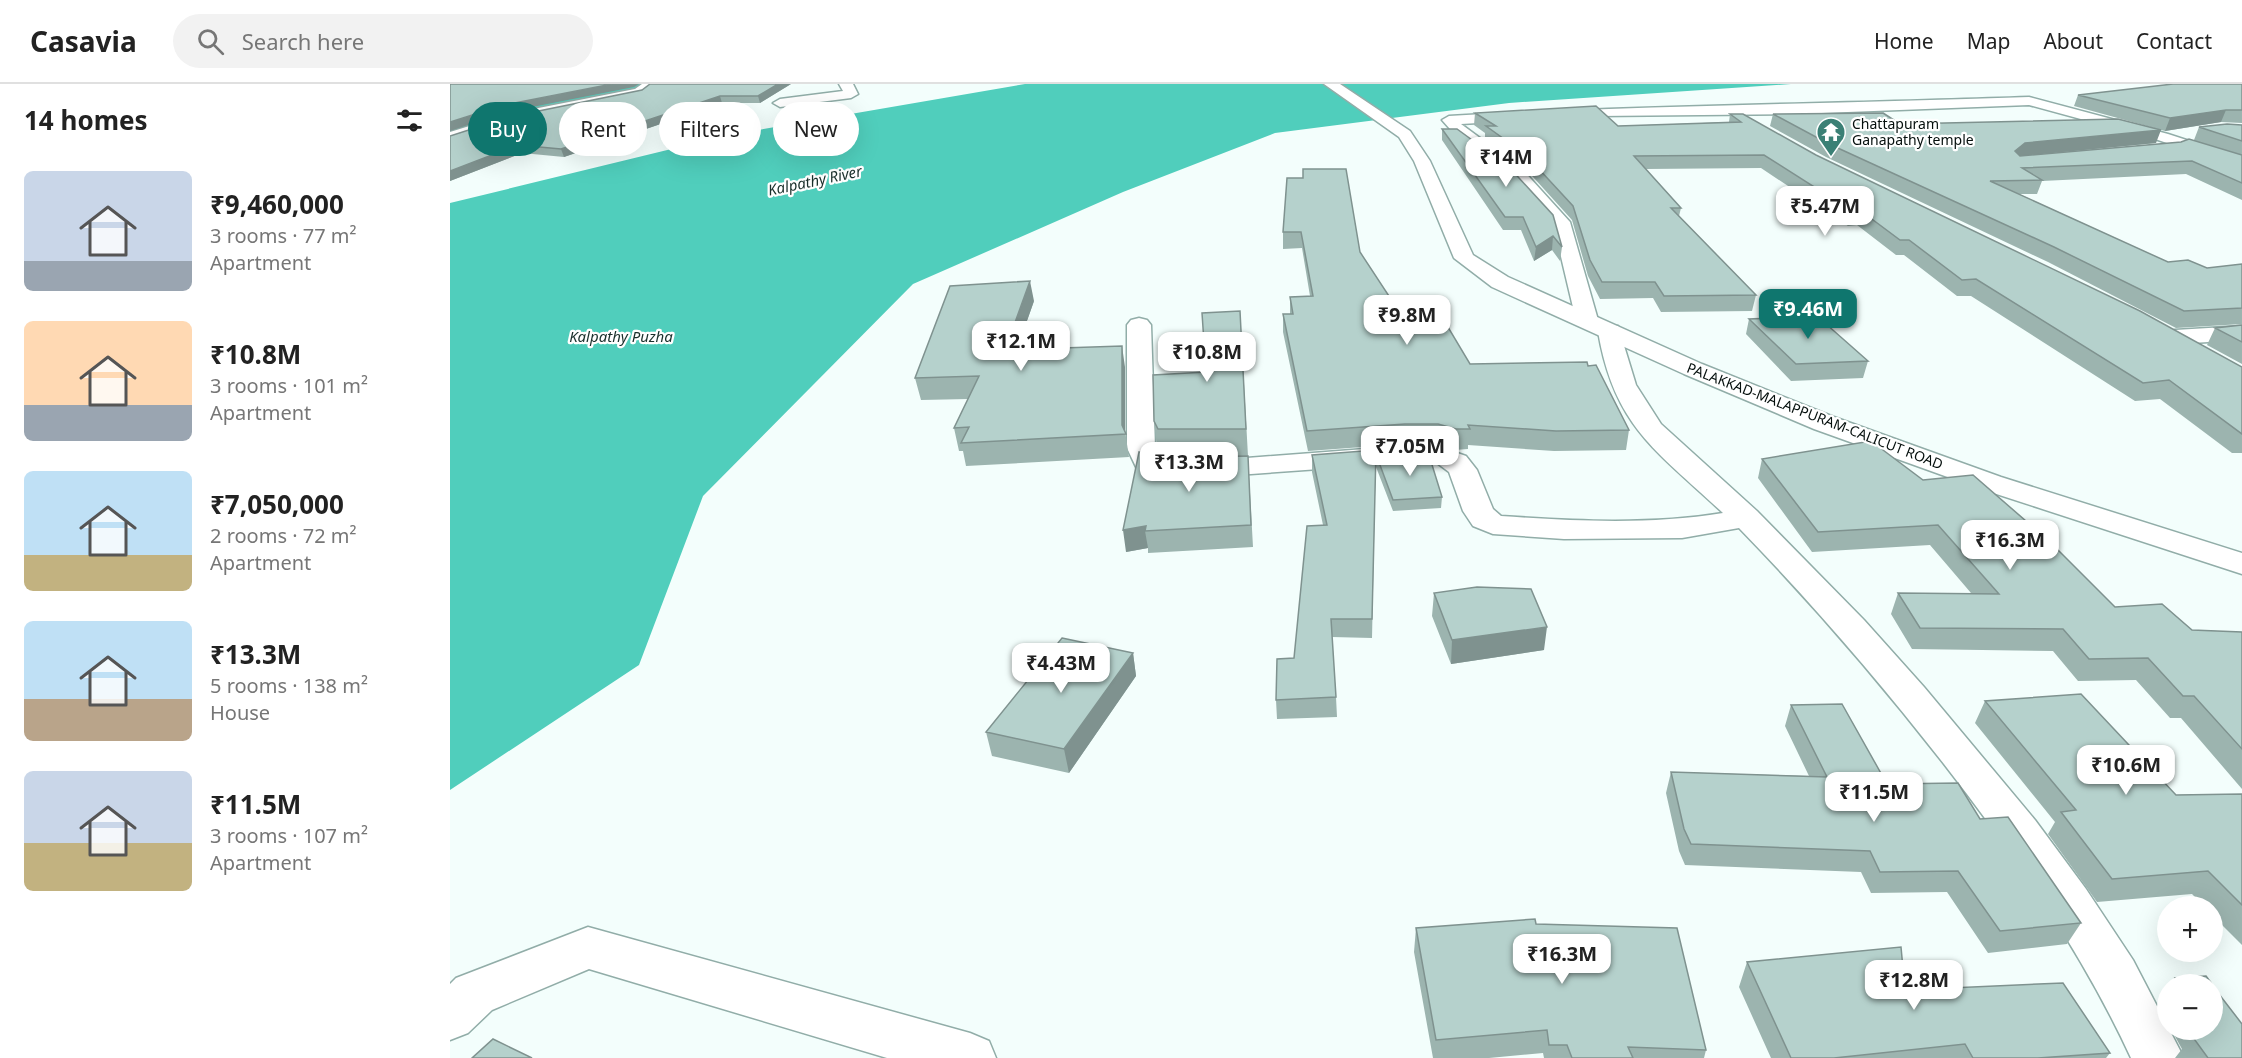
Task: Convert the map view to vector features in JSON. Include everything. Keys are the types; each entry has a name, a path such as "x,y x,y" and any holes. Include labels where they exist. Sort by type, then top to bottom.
{"main road":[{"path":"450,128 517,108 604,92 617,88 620,84"},
{"path":"450,137 508,118 639,92 651,84"},
{"path":"788,102 851,94 846,84"},
{"name":"PALAKKAD-MALAPPURAM-CALICUT ROAD","path":"1331,84 1405,134 1422,161 1464,258 1500,282 1714,378 1857,435 1990,483 2242,564"},
{"path":"2157,1058 2117,976 2053,877 1910,695 1746,518 1683,463 1641,417 1626,393 1598,326 1563,226 1516,173 1462,135 1449,120 1597,112 1728,112 2029,101 2163,137 2195,139 2242,163"},
{"path":"1728,112 1754,125"},
{"path":"2146,151 2195,139"},
{"path":"1139,325 1141,448 1147,463 1159,467 1258,466 1375,457 1443,456 1454,460 1459,466 1479,513 1484,521 1493,525 1564,530 1672,529 1746,518"},
{"path":"2204,355 2165,332 2242,333"},
{"path":"450,1017 474,994 588,948 970,1058"}],"water":[{"name":"Kalpathy Puzha","path":"1025,84 1791,84 1509,103 1275,133 1123,192 913,284 703,496 639,665 450,790 450,203 659,152 659,156 761,156 761,129 773,127 773,156 859,156 859,113"}],"building":[{"path":"450,84 612,84 519,102 468,102 468,116 450,122"},
{"path":"650,84 778,84 758,96 720,96 702,102 659,102 659,116 647,120 647,102 583,102 642,90"},
{"path":"2173,84 2242,84 2242,110 2170,118 2078,95"},
{"path":"1596,106 1618,126 1741,122 1730,114 1743,114 1816,155 2140,311 2242,367 2242,434 2169,380 2143,383 1976,279 1962,280 1909,240 1900,240 1861,211 1852,211 1764,155 1634,156 1681,208 1671,208 1756,295 1664,296 1655,282 1602,282 1590,260 1573,206 1525,154 1486,126 1496,126 1475,113"},
{"path":"559,107 559,149 547,148 547,109"},
{"path":"1883,113 1900,124 2118,119 2161,130 2025,143 2015,151 2020,156 2181,142 2189,139 2242,155 2242,183 2192,161 2022,168 2042,180 1990,181 2168,262 2188,260 2207,268 2242,264 2242,308 2184,311 2054,247 1829,144 1773,114"},
{"path":"2242,125 2242,141 2199,127"},
{"path":"1442,129 1457,129 1509,167 1553,215 1562,247 1553,236 1536,247 1523,217 1505,217"},
{"path":"468,130 468,156 489,156 450,171 450,136"},
{"path":"1303,169 1346,169 1360,252 1404,319 1442,317 1470,364 1587,362 1588,366 1596,365 1629,430 1556,431 1468,425 1470,429 1456,429 1438,424 1405,424 1307,431 1283,314 1293,314 1290,297 1313,296 1301,232 1283,232 1287,178 1303,178"},
{"path":"1030,281 1005,350 1122,346 1122,425 1126,434 961,443 969,427 954,428 979,376 915,378 950,286"},
{"path":"1240,311 1246,429 1158,429 1154,421 1153,375 1206,372 1202,313"},
{"path":"1817,316 1868,361 1796,364 1749,319"},
{"path":"2242,325 2242,342 2215,328"},
{"path":"1871,441 1923,480 1973,475 2049,541 2115,607 2162,604 2192,630 2242,632 2242,749 2194,696 2183,696 2148,658 2089,659 2063,629 1920,628 1898,593 1999,594 1938,525 1818,532 1762,459"},
{"path":"1376,450 1372,619 1331,619 1336,697 1276,700 1277,659 1294,658 1307,526 1327,525 1312,455"},
{"path":"1139,452 1157,457 1248,456 1251,525 1145,531 1146,526 1123,530"},
{"path":"1429,455 1442,497 1393,500 1377,457"},
{"path":"1477,587 1531,589 1547,627 1452,640 1434,593"},
{"path":"1062,638 1133,653 1064,749 986,732"},
{"path":"2081,694 2176,795 2242,794 2242,905 2208,871 2112,879 2061,812 2076,810 1985,701"},
{"path":"1842,704 1887,784 1958,783 1980,819 2008,817 2081,923 2000,931 1958,871 1880,872 1870,851 1691,844 1684,829 1671,772 1827,777 1791,705"},
{"path":"1535,919 1536,924 1677,928 1706,1050 1628,1047 1633,1058 1572,1058 1567,1045 1549,1045 1547,1030 1436,1040 1416,928"},
{"path":"1901,947 1905,990 2063,983 2110,1053 2038,1058 1973,1058 1965,1044 1834,1058 1791,1058 1747,962"},
{"path":"2223,999 2242,1024 2242,1058 2208,1058 2195,1040 2223,1040"},
{"path":"493,1039 532,1058 472,1058"}],"waterway":[{"path":"450,132 540,106 629,91 638,88 639,84"}],"place":[{"name":"Chattapuram Ganapathy temple","path":"1831,158"}],"water label":[{"name":"Kalpathy River","path":"815,181"}]}
